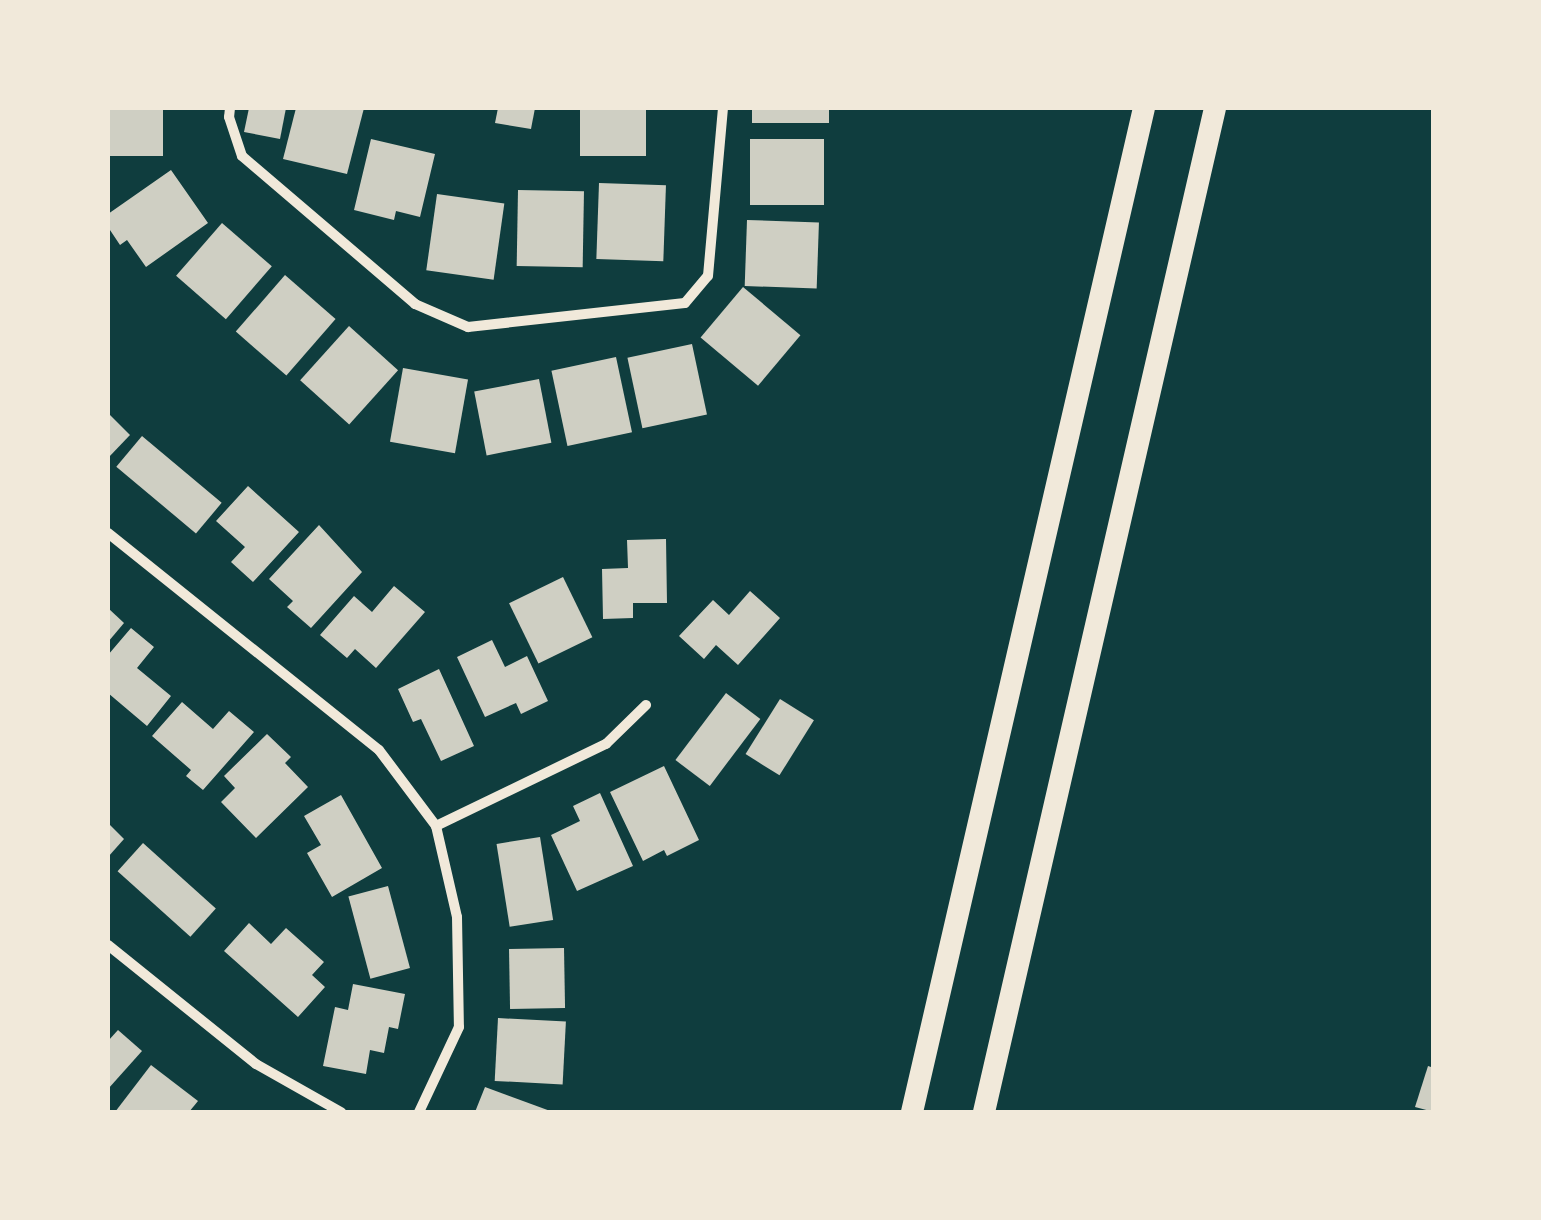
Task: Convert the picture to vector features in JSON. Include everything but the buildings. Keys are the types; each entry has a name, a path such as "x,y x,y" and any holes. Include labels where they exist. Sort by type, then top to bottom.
{"highway":[{"path":"912,1112 1144,108"},
{"path":"984,1112 1216,108"}],"street":[{"path":"230,108 228,117 242,156 415,304 468,327 685,303 708,276 724,108"},
{"path":"108,534 379,750 436,826 458,917 459,1027 419,1112"},
{"path":"436,826 606,744 646,705"},
{"path":"108,945 256,1064 342,1112"}]}
